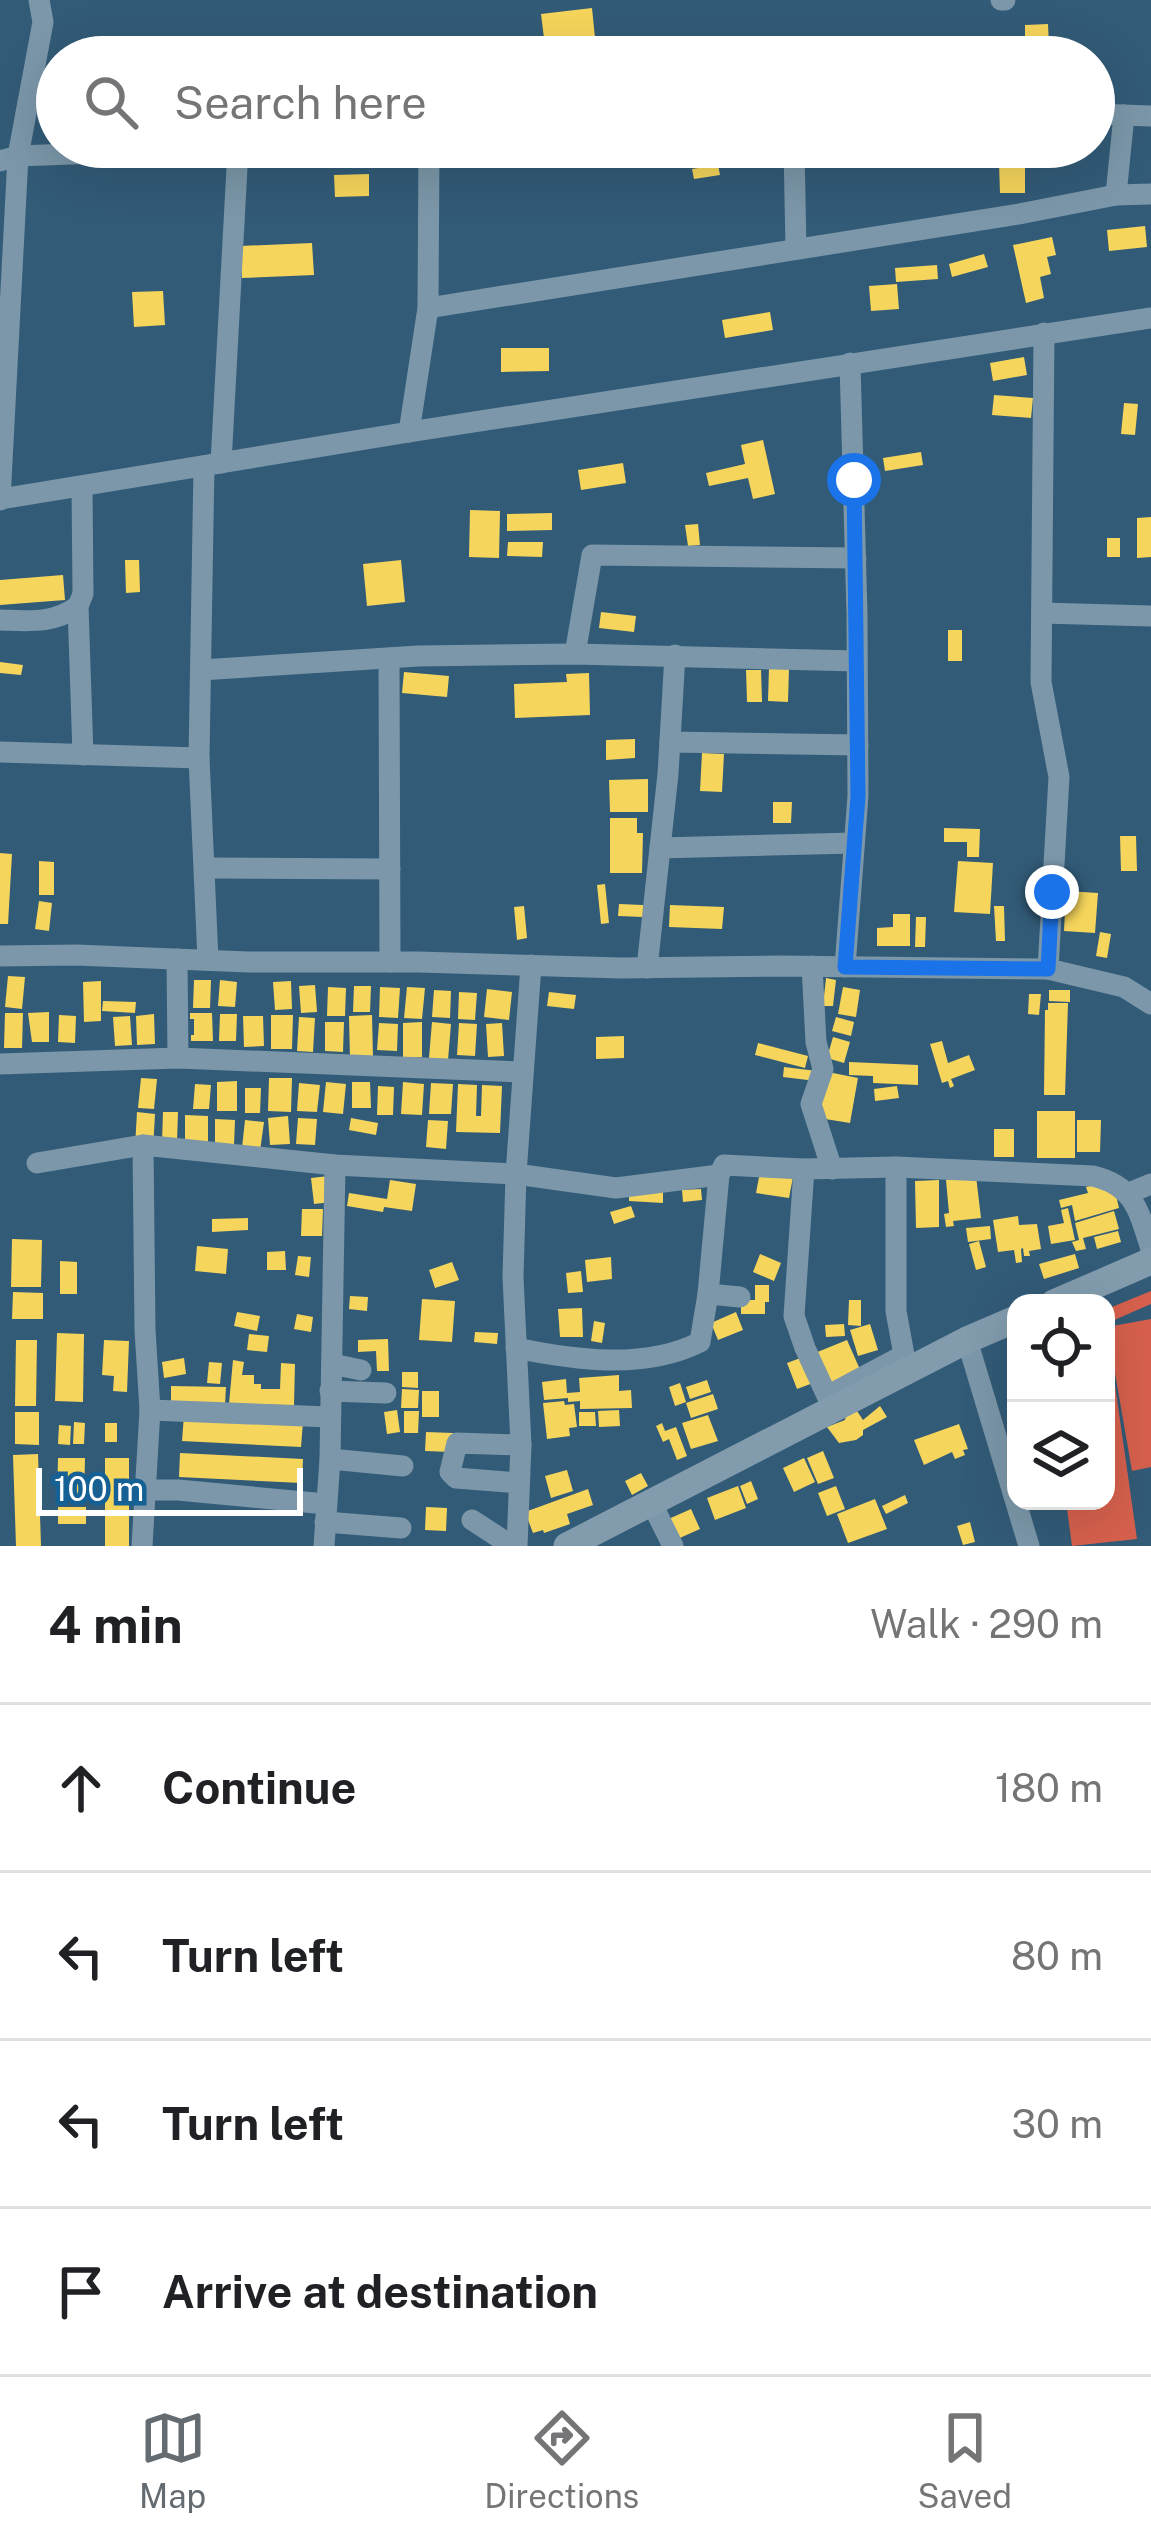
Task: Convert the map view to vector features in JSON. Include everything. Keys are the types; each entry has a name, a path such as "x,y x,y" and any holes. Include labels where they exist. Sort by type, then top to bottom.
{"street":[{"path":"39,0 43,22 40,36"},
{"path":"36,50 9,158 0,500 1151,318"},
{"path":"1115,115 1151,116"},
{"path":"1116,195 1124,115"},
{"path":"208,960 201,670 212,464 245,168"},
{"path":"410,432 428,308 428,168"},
{"path":"794,168 796,249"},
{"path":"428,308 1116,195 1151,194"},
{"path":"1044,333 1041,682 1059,777 1048,969"},
{"path":"845,967 858,745 850,363"},
{"path":"82,486 83,594 78,606 83,755"},
{"path":"575,654 592,555 856,558"},
{"path":"0,620 46,622 78,606"},
{"path":"1042,613 1151,616"},
{"path":"201,670 389,658 575,654 857,661"},
{"path":"647,968 675,655"},
{"path":"389,658 390,962"},
{"path":"670,742 858,745"},
{"path":"0,752 200,758"},
{"path":"660,848 854,843"},
{"path":"206,868 391,869"},
{"path":"0,956 647,968 1048,969 1124,987 1151,1004"},
{"path":"177,959 178,1058"},
{"path":"472,1520 514,1546 521,1445 513,1277 516,1174 531,965"},
{"path":"812,966 816,1042 823,1069 811,1104 832,1168"},
{"path":"0,1064 178,1058 523,1072"},
{"path":"38,1163 143,1145 335,1166 516,1174 616,1188 719,1175"},
{"path":"142,1546 150,1410 143,1145"},
{"path":"516,1348 599,1359 673,1353 700,1342 719,1175 724,1165 1093,1176 1112,1180 1129,1193 1151,1249"},
{"path":"324,1546 335,1166"},
{"path":"805,1169 794,1316 827,1396 904,1355 896,1311 896,1167"},
{"path":"1129,1193 1151,1184"},
{"path":"1075,1294 1151,1261"},
{"path":"708,1294 740,1297"},
{"path":"567,1546 1007,1323"},
{"path":"968,1340 1029,1546"},
{"path":"332,1364 361,1370"},
{"path":"330,1391 386,1394"},
{"path":"150,1410 330,1418"},
{"path":"518,1483 456,1478 450,1472 457,1443 521,1445"},
{"path":"330,1460 403,1466"},
{"path":"145,1490 178,1490 401,1528"},
{"path":"651,1502 673,1546"}],"building: Homes":[{"path":"592,8 595,36 544,36 541,14"},
{"path":"1048,24 1049,36 1025,36 1025,25"},
{"path":"719,168 720,175 694,179 692,169"},
{"path":"999,168 1025,168 1025,193 1000,193"},
{"path":"369,174 369,196 335,197 334,175"},
{"path":"1145,226 1147,247 1109,251 1107,230"},
{"path":"1052,237 1056,255 1047,257 1051,274 1040,277 1044,298 1026,303 1013,245"},
{"path":"312,243 314,275 242,278 241,246"},
{"path":"984,254 988,267 952,277 949,264"},
{"path":"937,265 938,279 896,282 895,268"},
{"path":"897,284 899,309 871,311 869,286"},
{"path":"163,291 165,325 134,327 132,292"},
{"path":"770,312 773,330 725,338 722,320"},
{"path":"501,348 549,348 549,371 501,372"},
{"path":"1024,357 1027,375 993,381 990,363"},
{"path":"994,395 1033,398 1031,418 992,415"},
{"path":"1124,403 1138,404 1135,435 1121,434"},
{"path":"763,440 775,494 753,499 748,478 709,486 706,473 745,464 741,445"},
{"path":"921,452 923,465 885,471 883,458"},
{"path":"623,463 626,483 581,490 578,470"},
{"path":"470,510 500,511 499,558 469,557"},
{"path":"552,513 552,530 507,531 507,514"},
{"path":"1151,517 1151,557 1137,558 1137,518"},
{"path":"698,524 700,545 688,546 685,525"},
{"path":"1107,538 1120,538 1120,557 1107,557"},
{"path":"508,542 543,542 542,557 507,556"},
{"path":"125,560 139,560 140,592 126,593"},
{"path":"401,560 405,602 367,606 363,564"},
{"path":"63,575 65,600 0,605 0,580"},
{"path":"601,612 636,616 634,632 599,628"},
{"path":"948,630 962,630 962,661 948,661"},
{"path":"0,662 23,665 21,675 0,673"},
{"path":"769,667 789,668 788,702 768,701"},
{"path":"746,670 761,670 762,702 747,702"},
{"path":"404,672 449,676 447,697 402,693"},
{"path":"589,673 590,715 515,718 514,684 567,682 566,674"},
{"path":"635,739 635,758 606,760 606,740"},
{"path":"702,753 724,754 722,792 700,791"},
{"path":"648,779 648,812 610,812 609,780"},
{"path":"773,802 792,802 791,823 773,823"},
{"path":"610,818 637,818 637,833 643,833 642,873 610,873"},
{"path":"944,828 980,829 979,857 967,857 967,842 944,842"},
{"path":"1120,836 1136,836 1137,871 1121,871"},
{"path":"0,853 12,854 8,924 0,924"},
{"path":"39,861 54,862 54,895 39,895"},
{"path":"958,861 993,863 990,914 954,912"},
{"path":"605,884 609,923 601,924 597,885"},
{"path":"1066,891 1098,893 1095,933 1064,931"},
{"path":"39,901 52,903 49,931 35,929"},
{"path":"619,904 643,905 643,917 618,916"},
{"path":"670,905 724,907 722,929 669,927"},
{"path":"524,906 527,938 517,940 514,907"},
{"path":"994,906 1004,906 1005,941 996,941"},
{"path":"893,914 910,914 910,946 877,946 877,928 893,927"},
{"path":"916,917 926,917 925,947 915,947"},
{"path":"1100,932 1111,934 1107,958 1096,956"},
{"path":"8,976 25,977 22,1009 5,1007"},
{"path":"826,978 836,980 833,1006 823,1006"},
{"path":"194,980 211,980 210,1008 193,1008"},
{"path":"220,980 237,982 235,1007 218,1006"},
{"path":"101,981 101,1021 84,1022 83,982"},
{"path":"291,981 292,1009 275,1010 273,982"},
{"path":"315,985 317,1012 301,1013 299,986"},
{"path":"354,986 371,986 370,1012 353,1012"},
{"path":"328,987 346,988 345,1016 327,1016"},
{"path":"380,987 400,988 398,1018 379,1017"},
{"path":"407,987 425,988 422,1019 404,1018"},
{"path":"843,987 860,990 856,1017 838,1014"},
{"path":"487,989 512,992 509,1020 484,1017"},
{"path":"434,990 451,991 450,1018 432,1017"},
{"path":"1049,990 1070,990 1070,1002 1049,1001"},
{"path":"459,992 477,993 475,1020 458,1019"},
{"path":"549,992 576,995 574,1009 547,1006"},
{"path":"1029,994 1041,994 1039,1015 1028,1014"},
{"path":"103,1001 136,1002 135,1013 102,1011"},
{"path":"1048,1003 1068,1003 1065,1095 1044,1095"},
{"path":"49,1012 49,1042 32,1042 28,1013"},
{"path":"5,1013 23,1013 22,1048 4,1048"},
{"path":"190,1013 212,1013 213,1041 191,1041 194,1019"},
{"path":"154,1014 155,1044 137,1045 136,1016"},
{"path":"220,1014 237,1014 236,1041 219,1041"},
{"path":"59,1015 76,1016 75,1043 58,1042"},
{"path":"271,1015 293,1015 292,1049 271,1049"},
{"path":"372,1015 373,1057 350,1058 349,1016"},
{"path":"130,1016 132,1045 115,1046 113,1017"},
{"path":"243,1016 263,1016 264,1046 244,1047"},
{"path":"299,1017 315,1018 313,1052 297,1051"},
{"path":"836,1017 854,1022 851,1036 832,1031"},
{"path":"325,1022 344,1022 343,1052 325,1051"},
{"path":"422,1022 422,1057 403,1058 403,1023"},
{"path":"432,1022 451,1024 448,1060 429,1058"},
{"path":"379,1023 398,1024 397,1051 377,1050"},
{"path":"459,1023 477,1024 475,1056 457,1055"},
{"path":"502,1023 504,1056 488,1057 486,1024"},
{"path":"624,1036 624,1058 596,1059 596,1037"},
{"path":"833,1037 850,1042 844,1063 827,1058"},
{"path":"942,1041 948,1063 969,1055 975,1070 951,1079 954,1086 950,1088 948,1081 942,1083 930,1044"},
{"path":"758,1043 808,1056 805,1068 755,1055"},
{"path":"849,1062 918,1065 918,1085 873,1083 873,1076 849,1075"},
{"path":"784,1067 817,1071 816,1081 783,1077"},
{"path":"828,1072 858,1078 850,1123 819,1118"},
{"path":"141,1078 157,1079 154,1109 138,1108"},
{"path":"269,1078 292,1078 291,1112 268,1111"},
{"path":"237,1081 237,1111 217,1111 217,1082"},
{"path":"326,1082 346,1084 343,1114 323,1112"},
{"path":"352,1082 370,1082 371,1108 352,1108"},
{"path":"403,1082 424,1084 422,1115 401,1114"},
{"path":"299,1083 320,1085 317,1112 297,1111"},
{"path":"431,1083 453,1084 451,1114 429,1114"},
{"path":"195,1084 211,1085 209,1109 193,1109"},
{"path":"458,1084 477,1085 476,1116 481,1116 482,1085 502,1086 500,1133 456,1132"},
{"path":"378,1086 394,1087 393,1115 377,1115"},
{"path":"897,1086 899,1098 875,1101 874,1089"},
{"path":"245,1088 261,1088 260,1113 245,1113"},
{"path":"1037,1111 1075,1111 1075,1158 1037,1158"},
{"path":"137,1112 155,1114 153,1149 135,1147"},
{"path":"163,1112 178,1112 177,1142 162,1142"},
{"path":"185,1115 208,1116 208,1142 185,1142"},
{"path":"288,1116 290,1144 270,1145 268,1118"},
{"path":"298,1118 317,1119 315,1145 296,1144"},
{"path":"351,1118 378,1123 376,1135 349,1130"},
{"path":"215,1119 235,1120 234,1146 215,1146"},
{"path":"245,1120 264,1122 260,1151 242,1148"},
{"path":"428,1120 448,1121 446,1149 426,1147"},
{"path":"1077,1120 1101,1120 1100,1152 1077,1152"},
{"path":"994,1129 1014,1129 1014,1157 994,1157"},
{"path":"760,1172 793,1177 789,1198 756,1193"},
{"path":"329,1176 332,1202 314,1204 311,1178"},
{"path":"976,1176 981,1218 953,1221 954,1226 946,1227 946,1180"},
{"path":"390,1180 416,1184 412,1211 347,1206 349,1193 387,1199"},
{"path":"939,1180 939,1227 916,1228 915,1181"},
{"path":"1106,1182 1115,1191 1119,1208 1075,1221 1072,1205 1061,1208 1059,1200 1088,1193 1086,1187"},
{"path":"629,1187 663,1189 663,1203 629,1201"},
{"path":"701,1189 702,1200 683,1202 682,1190"},
{"path":"631,1206 635,1217 614,1224 610,1212"},
{"path":"1068,1208 1075,1240 1051,1244 1048,1226 1064,1223 1061,1210"},
{"path":"302,1209 323,1209 322,1236 301,1236"},
{"path":"1114,1211 1119,1229 1083,1238 1086,1249 1076,1251 1072,1242 1079,1240 1075,1223"},
{"path":"1018,1216 1019,1225 1037,1224 1041,1249 1024,1256 1021,1249 1022,1262 1016,1263 1014,1250 998,1252 993,1220"},
{"path":"248,1218 248,1230 212,1232 212,1219"},
{"path":"990,1226 991,1239 968,1242 966,1228"},
{"path":"1118,1231 1121,1242 1097,1249 1094,1237"},
{"path":"12,1239 42,1240 41,1287 11,1287"},
{"path":"979,1241 986,1267 976,1270 969,1244"},
{"path":"197,1246 228,1249 226,1274 195,1271"},
{"path":"285,1251 286,1270 267,1270 267,1252"},
{"path":"760,1254 781,1263 774,1281 753,1272"},
{"path":"1075,1254 1079,1268 1044,1279 1039,1264"},
{"path":"298,1256 311,1257 309,1277 295,1275"},
{"path":"611,1257 612,1279 587,1282 585,1260"},
{"path":"60,1261 77,1262 77,1294 60,1294"},
{"path":"452,1262 459,1280 435,1288 429,1270"},
{"path":"581,1271 583,1292 568,1293 566,1273"},
{"path":"755,1285 769,1285 765,1314 741,1314 741,1300 755,1300"},
{"path":"13,1292 43,1293 43,1319 12,1319"},
{"path":"350,1296 368,1297 367,1311 349,1309"},
{"path":"422,1299 455,1301 452,1342 419,1340"},
{"path":"849,1300 861,1300 861,1326 848,1325"},
{"path":"582,1308 583,1337 560,1337 558,1309"},
{"path":"237,1312 260,1316 257,1331 234,1326"},
{"path":"736,1312 743,1330 718,1340 711,1323"},
{"path":"297,1314 313,1317 311,1332 294,1329"},
{"path":"594,1321 605,1323 602,1343 591,1341"},
{"path":"844,1324 845,1336 826,1337 825,1325"},
{"path":"870,1324 878,1350 858,1356 850,1330"},
{"path":"475,1332 498,1333 497,1344 474,1342"},
{"path":"57,1333 84,1334 83,1402 55,1401"},
{"path":"249,1334 269,1336 267,1352 247,1350"},
{"path":"388,1339 389,1371 377,1371 376,1351 358,1352 358,1340"},
{"path":"16,1340 37,1340 36,1406 15,1406"},
{"path":"104,1340 129,1341 127,1392 113,1391 114,1376 102,1375"},
{"path":"847,1340 862,1374 829,1388 815,1353"},
{"path":"803,1357 813,1383 797,1389 787,1363"},
{"path":"184,1358 186,1374 164,1378 162,1362"},
{"path":"233,1360 244,1362 242,1375 254,1375 254,1384 261,1384 261,1389 280,1389 281,1363 295,1364 294,1405 229,1404"},
{"path":"209,1362 222,1363 220,1384 207,1383"},
{"path":"402,1372 418,1372 418,1388 402,1387"},
{"path":"619,1375 619,1391 631,1390 632,1408 580,1409 580,1401 568,1402 568,1398 544,1400 542,1382 566,1379 567,1393 580,1392 579,1378"},
{"path":"707,1380 711,1392 690,1399 686,1387"},
{"path":"680,1383 686,1402 675,1406 669,1387"},
{"path":"171,1386 226,1387 225,1404 171,1403"},
{"path":"402,1389 419,1390 418,1408 401,1408"},
{"path":"422,1391 439,1391 439,1417 422,1417"},
{"path":"713,1394 718,1409 691,1418 686,1403"},
{"path":"543,1403 574,1404 577,1427 569,1428 570,1436 547,1439"},
{"path":"853,1405 863,1420 880,1406 887,1417 863,1430 856,1440 839,1443 827,1427 845,1420"},
{"path":"397,1410 400,1432 387,1434 384,1412"},
{"path":"619,1410 620,1426 599,1427 598,1411"},
{"path":"404,1411 419,1411 418,1433 404,1433"},
{"path":"15,1412 39,1412 39,1445 15,1444"},
{"path":"579,1412 595,1412 596,1426 579,1426"},
{"path":"184,1415 303,1422 301,1447 182,1441"},
{"path":"708,1415 718,1441 691,1449 682,1423"},
{"path":"74,1422 85,1423 84,1444 73,1444"},
{"path":"105,1423 117,1423 117,1442 105,1442"},
{"path":"662,1423 665,1431 676,1427 687,1456 677,1460 669,1439 663,1442 656,1426"},
{"path":"959,1424 968,1449 963,1450 965,1455 955,1459 952,1452 924,1465 914,1440"},
{"path":"59,1425 71,1426 70,1445 58,1444"},
{"path":"426,1432 453,1433 452,1452 425,1451"},
{"path":"823,1451 834,1478 818,1484 807,1458"},
{"path":"180,1453 303,1459 302,1483 179,1477"},
{"path":"38,1454 41,1546 16,1546 13,1455"},
{"path":"58,1458 85,1458 84,1500 57,1500"},
{"path":"105,1458 129,1458 129,1546 105,1546"},
{"path":"804,1458 815,1482 794,1492 783,1468"},
{"path":"567,1470 573,1491 551,1498 545,1476"},
{"path":"641,1473 648,1486 632,1495 625,1481"},
{"path":"751,1481 758,1499 747,1504 740,1486"},
{"path":"738,1486 746,1508 715,1520 707,1498"},
{"path":"836,1486 845,1509 827,1516 818,1493"},
{"path":"588,1489 593,1505 567,1514 570,1524 533,1533 525,1512"},
{"path":"905,1495 908,1503 886,1514 882,1506"},
{"path":"875,1499 887,1529 848,1543 837,1514"},
{"path":"58,1507 86,1507 86,1524 58,1524"},
{"path":"426,1507 447,1508 446,1531 425,1530"},
{"path":"691,1509 700,1529 673,1541 664,1521"},
{"path":"970,1522 975,1542 963,1545 957,1526"}],"building: Shops":[{"path":"1151,1291 1151,1304 1115,1320 1115,1306"},
{"path":"1151,1319 1151,1467 1132,1471 1115,1373 1115,1326"},
{"path":"1115,1385 1137,1539 1072,1546 1067,1510 1115,1510"}],"route":[{"path":"854,480 858,796 845,967 1048,969 1052,892"}]}
